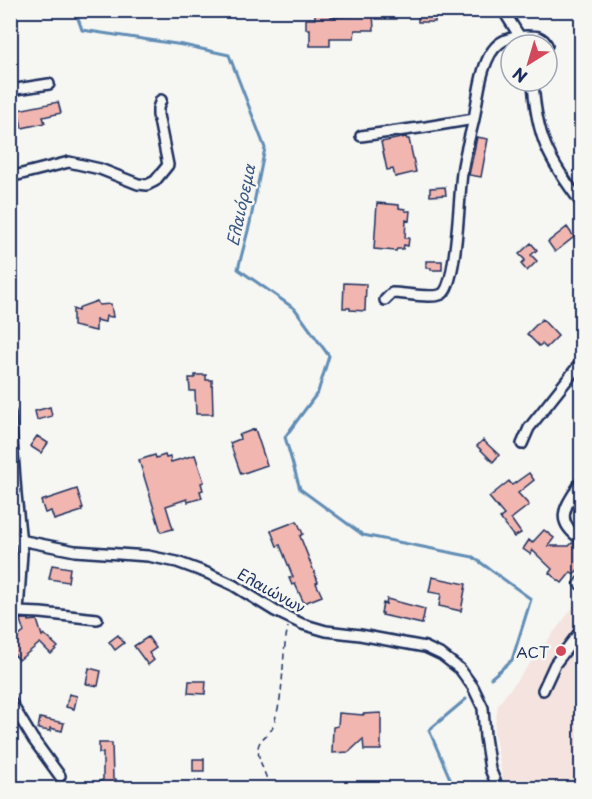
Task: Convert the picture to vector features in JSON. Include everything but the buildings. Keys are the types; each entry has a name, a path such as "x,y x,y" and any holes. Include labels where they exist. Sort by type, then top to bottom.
{"street":[{"path":"503,10 518,33"},
{"path":"385,300 392,293 433,296 441,295 447,290 453,270 462,171 483,71 499,43"},
{"path":"10,90 49,84"},
{"path":"533,93 543,142 559,172 582,204"},
{"path":"10,177 69,162 100,169 138,184 147,185 155,181 168,165 159,122 158,108 161,100"},
{"path":"361,136 474,119"},
{"path":"522,444 529,428 582,360"},
{"path":"10,413 22,559 14,612 97,619"},
{"path":"582,480 564,510 566,526 572,534 582,540"},
{"name":"Ελαιώνων","path":"10,538 75,551 148,555 177,561 233,585 290,619 320,630 425,647 442,655 460,669 473,687 483,708 490,769 498,789"},
{"path":"543,690 555,664 582,629"},
{"path":"10,701 33,739 60,776"}],"path":[{"path":"268,789 258,745 273,728 277,714 281,697 284,645 290,619"}],"shaded area":[{"name":"ACT","path":"581,597 581,788 507,788 503,780 494,732 498,705"}],"waterway":[{"name":"Ελαιόρεμα","path":"75,10 82,30 183,45 229,55 265,148 238,269 295,309 329,356 318,392 285,437 300,489 363,535 473,557 531,599 512,660 491,678"},
{"name":"Ελαιόρεμα","path":"454,788 429,730 466,699"}],"place":[{"name":"ACT","path":"561,651"}]}
